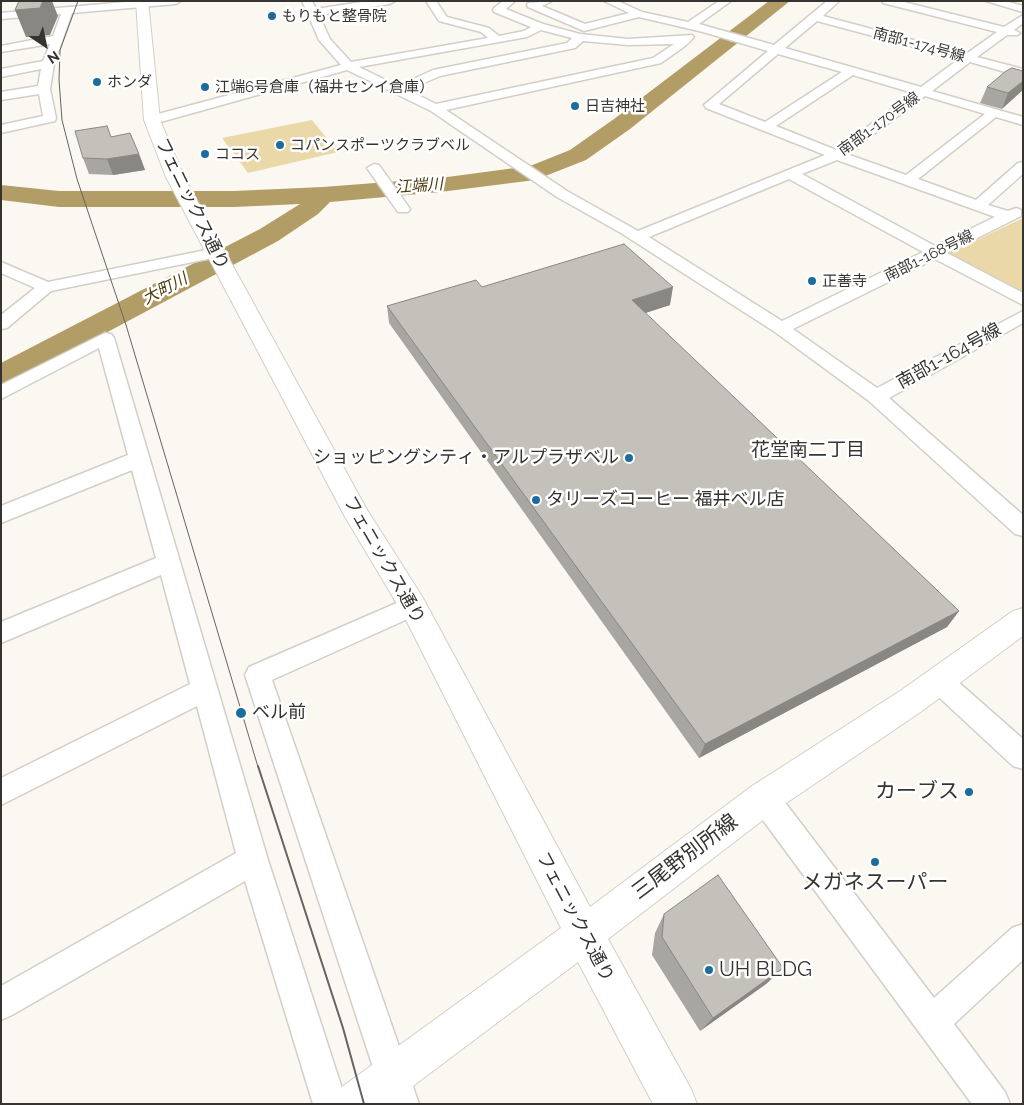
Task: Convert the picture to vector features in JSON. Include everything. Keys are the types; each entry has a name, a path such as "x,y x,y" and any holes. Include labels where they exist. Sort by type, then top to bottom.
{"main road":[{"name":"フェニックス通り","path":"142,2 152,120 174,177 199,219 357,515 413,606 584,934 676,1104"},
{"name":"三尾野別所線","path":"354,1104 397,1089 584,934 764,798 939,681 1023,620"}],"street":[{"path":"1,27 4,15 17,1"},
{"path":"4,15 142,2 176,1"},
{"path":"307,1 325,40 349,67 435,108 558,191 636,236 781,328 876,397 1023,528"},
{"path":"312,13 390,1"},
{"path":"432,1 443,19 484,30 496,39"},
{"path":"510,1 498,10 539,26 580,37 628,42 684,40"},
{"path":"547,1 532,5 584,28 639,14"},
{"path":"609,1 639,14 702,28 772,47 1023,121"},
{"path":"435,108 657,61 702,28 726,1"},
{"path":"834,1 815,17 772,47 710,105 837,155 978,206 1016,213"},
{"path":"887,1 1023,35"},
{"path":"991,1 1023,9"},
{"path":"1,129 50,118 44,89 48,64 68,10"},
{"name":"南部1-174号線","path":"815,17 1023,73"},
{"name":"南部1-170号線","path":"636,236 837,155 1023,18"},
{"path":"152,120 349,67 527,34 539,26"},
{"path":"399,90 437,73 572,46 580,37"},
{"path":"1,49 57,39"},
{"path":"474,43 529,88"},
{"path":"540,53 573,79"},
{"path":"1,73 48,64"},
{"path":"766,127 852,71"},
{"path":"1,96 44,89"},
{"path":"909,180 994,112"},
{"path":"978,206 1023,166"},
{"path":"374,168 403,209"},
{"path":"790,174 1023,300"},
{"name":"南部1-168号線","path":"781,328 1016,213"},
{"path":"1,324 46,287 220,260"},
{"path":"1,267 46,287"},
{"name":"南部1-164号線","path":"876,397 1023,316"},
{"path":"1,393 105,338 253,860 330,1104"},
{"path":"1,515 140,459"},
{"path":"1,633 169,562"},
{"path":"397,1089 258,675 413,606"},
{"path":"939,681 1023,757"},
{"path":"1,792 204,690"},
{"path":"764,798 992,1104"},
{"path":"1,1004 253,860"},
{"path":"932,1022 1023,939"}],"shaded area":[{"name":"コパンスポーツクラブベル","path":"312,120 338,152 248,173 222,138"},
{"path":"1023,218 1023,296 950,256 949,253"}],"building":[{"path":"19,1 43,1 40,8 15,10"},
{"path":"1012,68 1023,71 1023,81 1008,93 987,87 1006,71"},
{"path":"107,126 111,137 130,133 139,154 107,159 83,158 75,131"},
{"name":"ショッピングシティ・アルプラザベル","path":"624,244 673,287 632,300 959,611 705,744 387,306 476,280 482,287"},
{"name":"UH BLDG","path":"718,875 783,968 713,1018 662,937 664,914"}],"waterway":[{"name":"江端川","path":"323,195 440,185 535,173 578,155 622,124 781,1"},
{"name":"江端川","path":"1,192 59,199 234,199 323,195"},
{"name":"大町川","path":"1,376 269,235 309,209 323,195"}],"tram line":[{"path":"78,1 60,50 59,80 62,120 77,179 126,325 258,767"},
{"path":"258,766 343,1028 364,1104"}],"place":[{"name":"もりもと整骨院","path":"272,16"},
{"name":"ホンダ","path":"97,82"},
{"name":"江端6号倉庫（福井センイ倉庫）","path":"205,87"},
{"name":"日吉神社","path":"575,106"},
{"name":"コパンスポーツクラブベル","path":"280,145"},
{"name":"ココス","path":"205,154"},
{"name":"正善寺","path":"812,281"},
{"name":"ショッピングシティ・アルプラザベル","path":"629,458"},
{"name":"タリーズコーヒー 福井ベル店","path":"536,500"},
{"name":"ベル前","path":"241,713"},
{"name":"カーブス","path":"969,792"},
{"name":"メガネスーパー","path":"875,862"},
{"name":"UH BLDG","path":"709,970"}],"district":[{"name":"花堂南二丁目","path":"808,450"}]}
